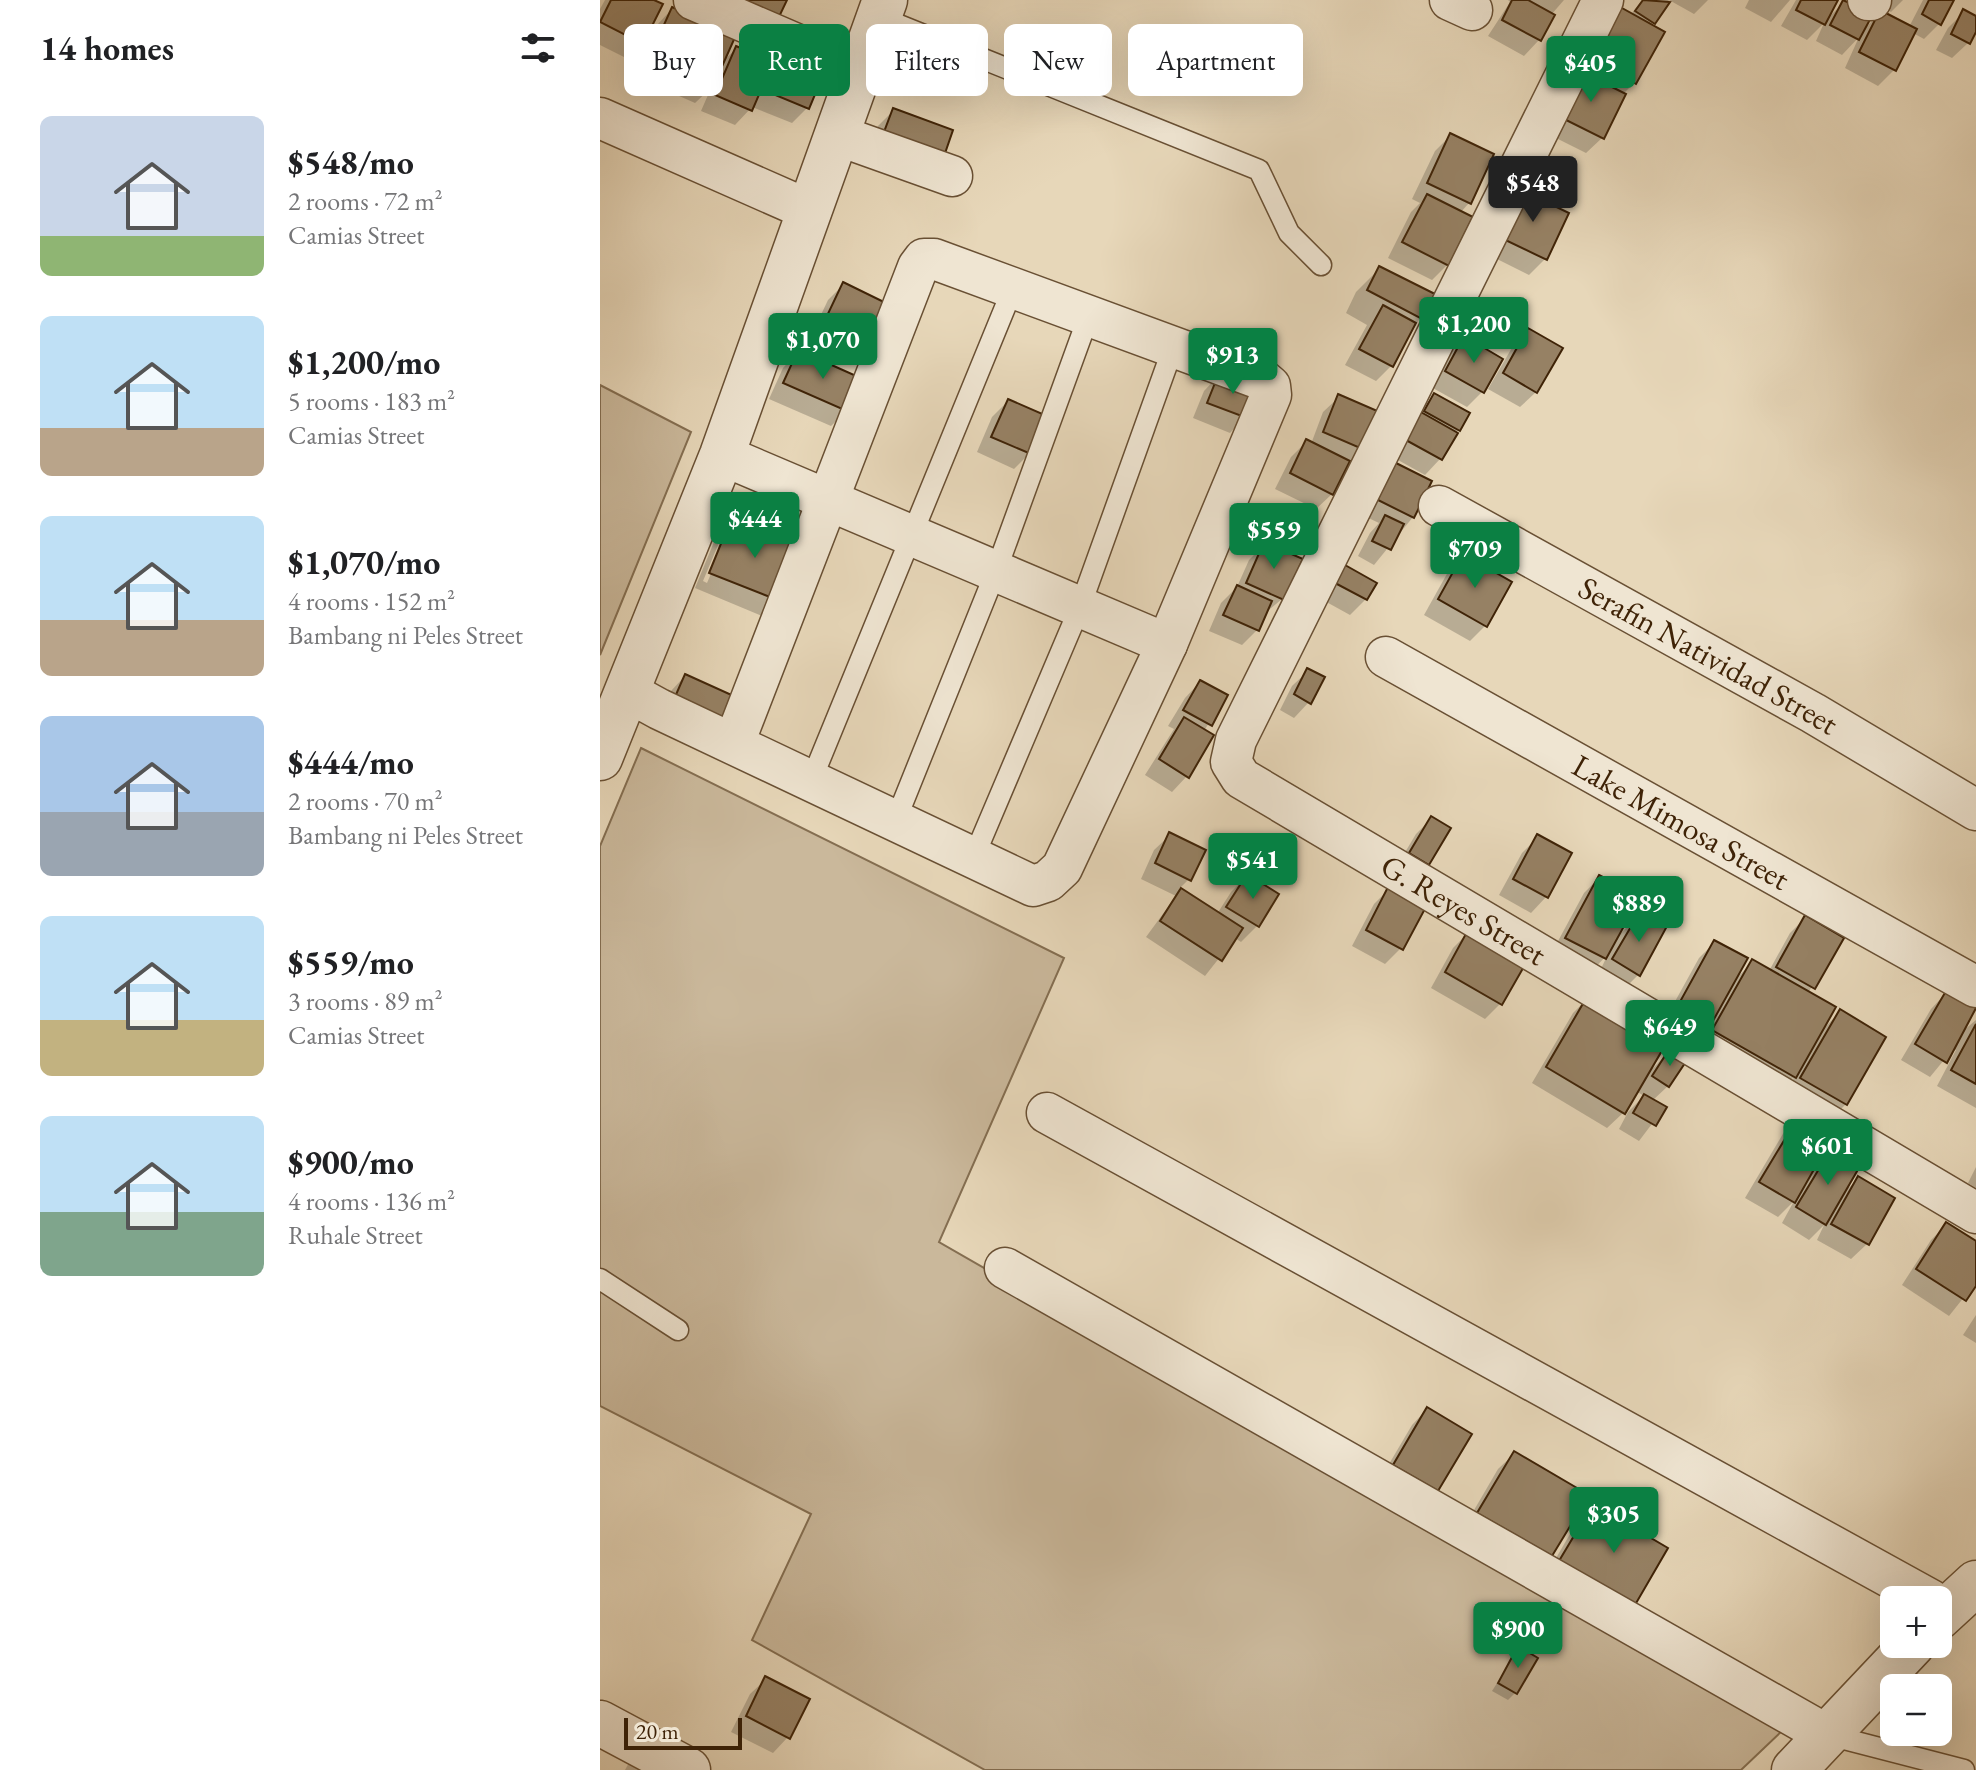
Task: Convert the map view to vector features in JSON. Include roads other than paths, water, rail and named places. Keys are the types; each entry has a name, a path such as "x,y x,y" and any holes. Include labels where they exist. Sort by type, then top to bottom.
{"street":[{"path":"694,0 861,72"},
{"name":"G. Reyes Street","path":"1603,0 1236,740 1231,762 1241,778 1976,1213"},
{"path":"600,758 722,455 882,9"},
{"path":"600,118 811,211"},
{"path":"837,135 952,176"},
{"path":"628,692 973,859 1033,886 1048,881 1062,868 1167,644 1271,395 1270,386 1263,380 1089,315 934,259 924,259 918,267 734,743"},
{"path":"722,455 1167,644"},
{"name":"Serafin Natividad Street","path":"1439,506 1813,713 1976,810"},
{"name":"Lake Mimosa Street","path":"1386,657 1976,987"},
{"path":"1047,1113 1915,1586"},
{"path":"1005,1268 1825,1734"},
{"path":"1794,1770 1899,1658"},
{"path":"606,1735 688,1770"}],"lane":[{"path":"882,9 1259,170 1289,233 1321,265"},
{"path":"811,781 1013,288"},
{"path":"895,822 996,571 1089,315"},
{"path":"973,859 1080,607 1173,348"},
{"path":"600,1279 678,1330"},
{"path":"1825,1734 1964,1770"}]}
